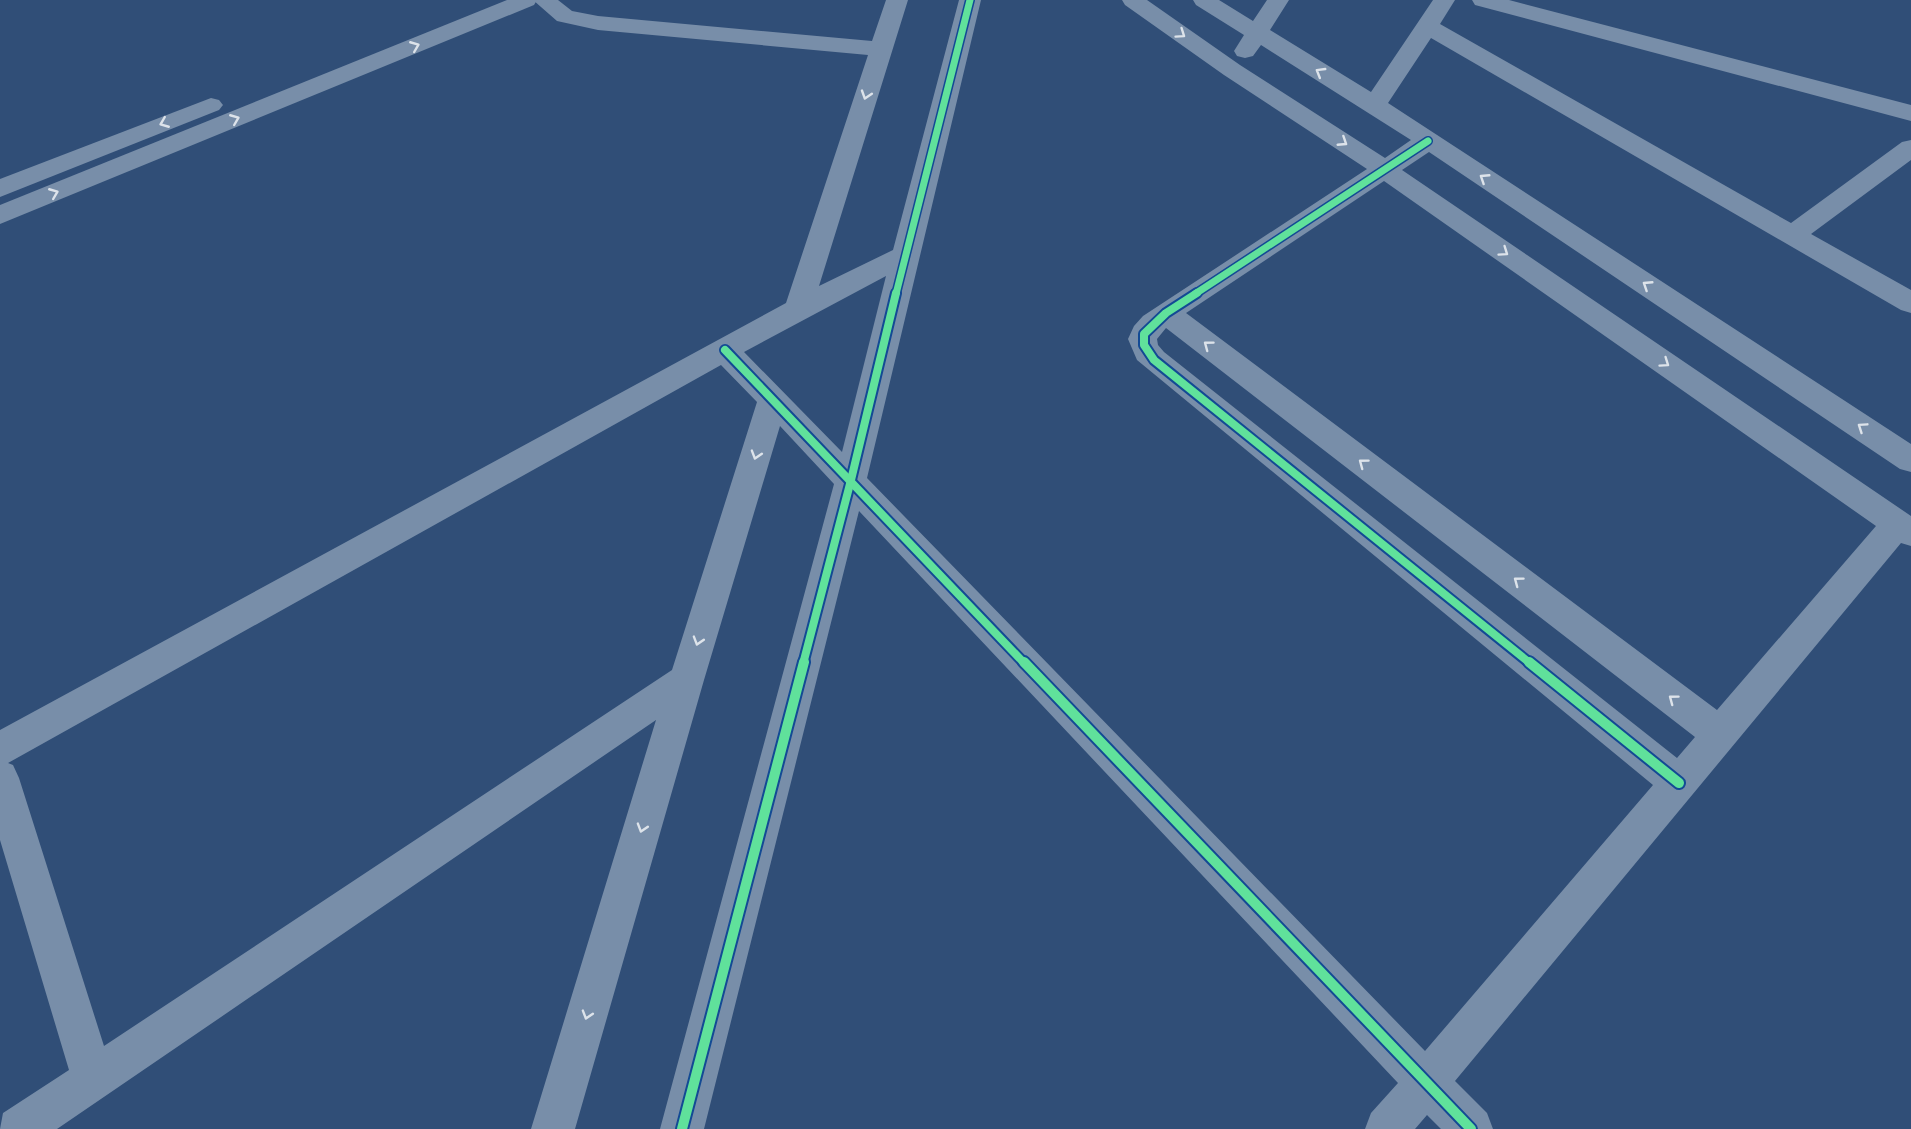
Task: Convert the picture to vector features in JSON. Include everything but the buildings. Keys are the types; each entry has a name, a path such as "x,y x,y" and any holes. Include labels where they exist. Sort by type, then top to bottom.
{"street":[{"path":"0,189 471,0"},
{"path":"0,215 526,0"},
{"path":"544,0 565,16 598,23 880,49"},
{"path":"798,309 897,0"},
{"path":"682,1129 851,480 970,0"},
{"path":"1133,0 1232,70 1384,169 1904,529 1720,735 1387,1129"},
{"path":"1204,0 1375,105 1906,447"},
{"path":"1232,70 1278,0"},
{"path":"1375,105 1444,0"},
{"path":"1483,0 1582,17 1911,113"},
{"path":"1427,26 1911,303"},
{"path":"1428,141 1166,313 1146,328 1142,336 1146,352 1679,783"},
{"path":"1792,235 1911,148"},
{"path":"0,749 798,309 905,255"},
{"path":"1166,313 1720,735"},
{"path":"725,350 1471,1129"},
{"path":"553,1129 686,680 773,399"},
{"path":"19,1129 686,680"},
{"path":"0,778 93,1079"}],"cycle path":[{"path":"682,1129 851,480 970,0"},
{"path":"1428,141 1166,313 1144,334 1144,345 1154,360 1679,783"},
{"path":"725,350 1471,1129"}]}
